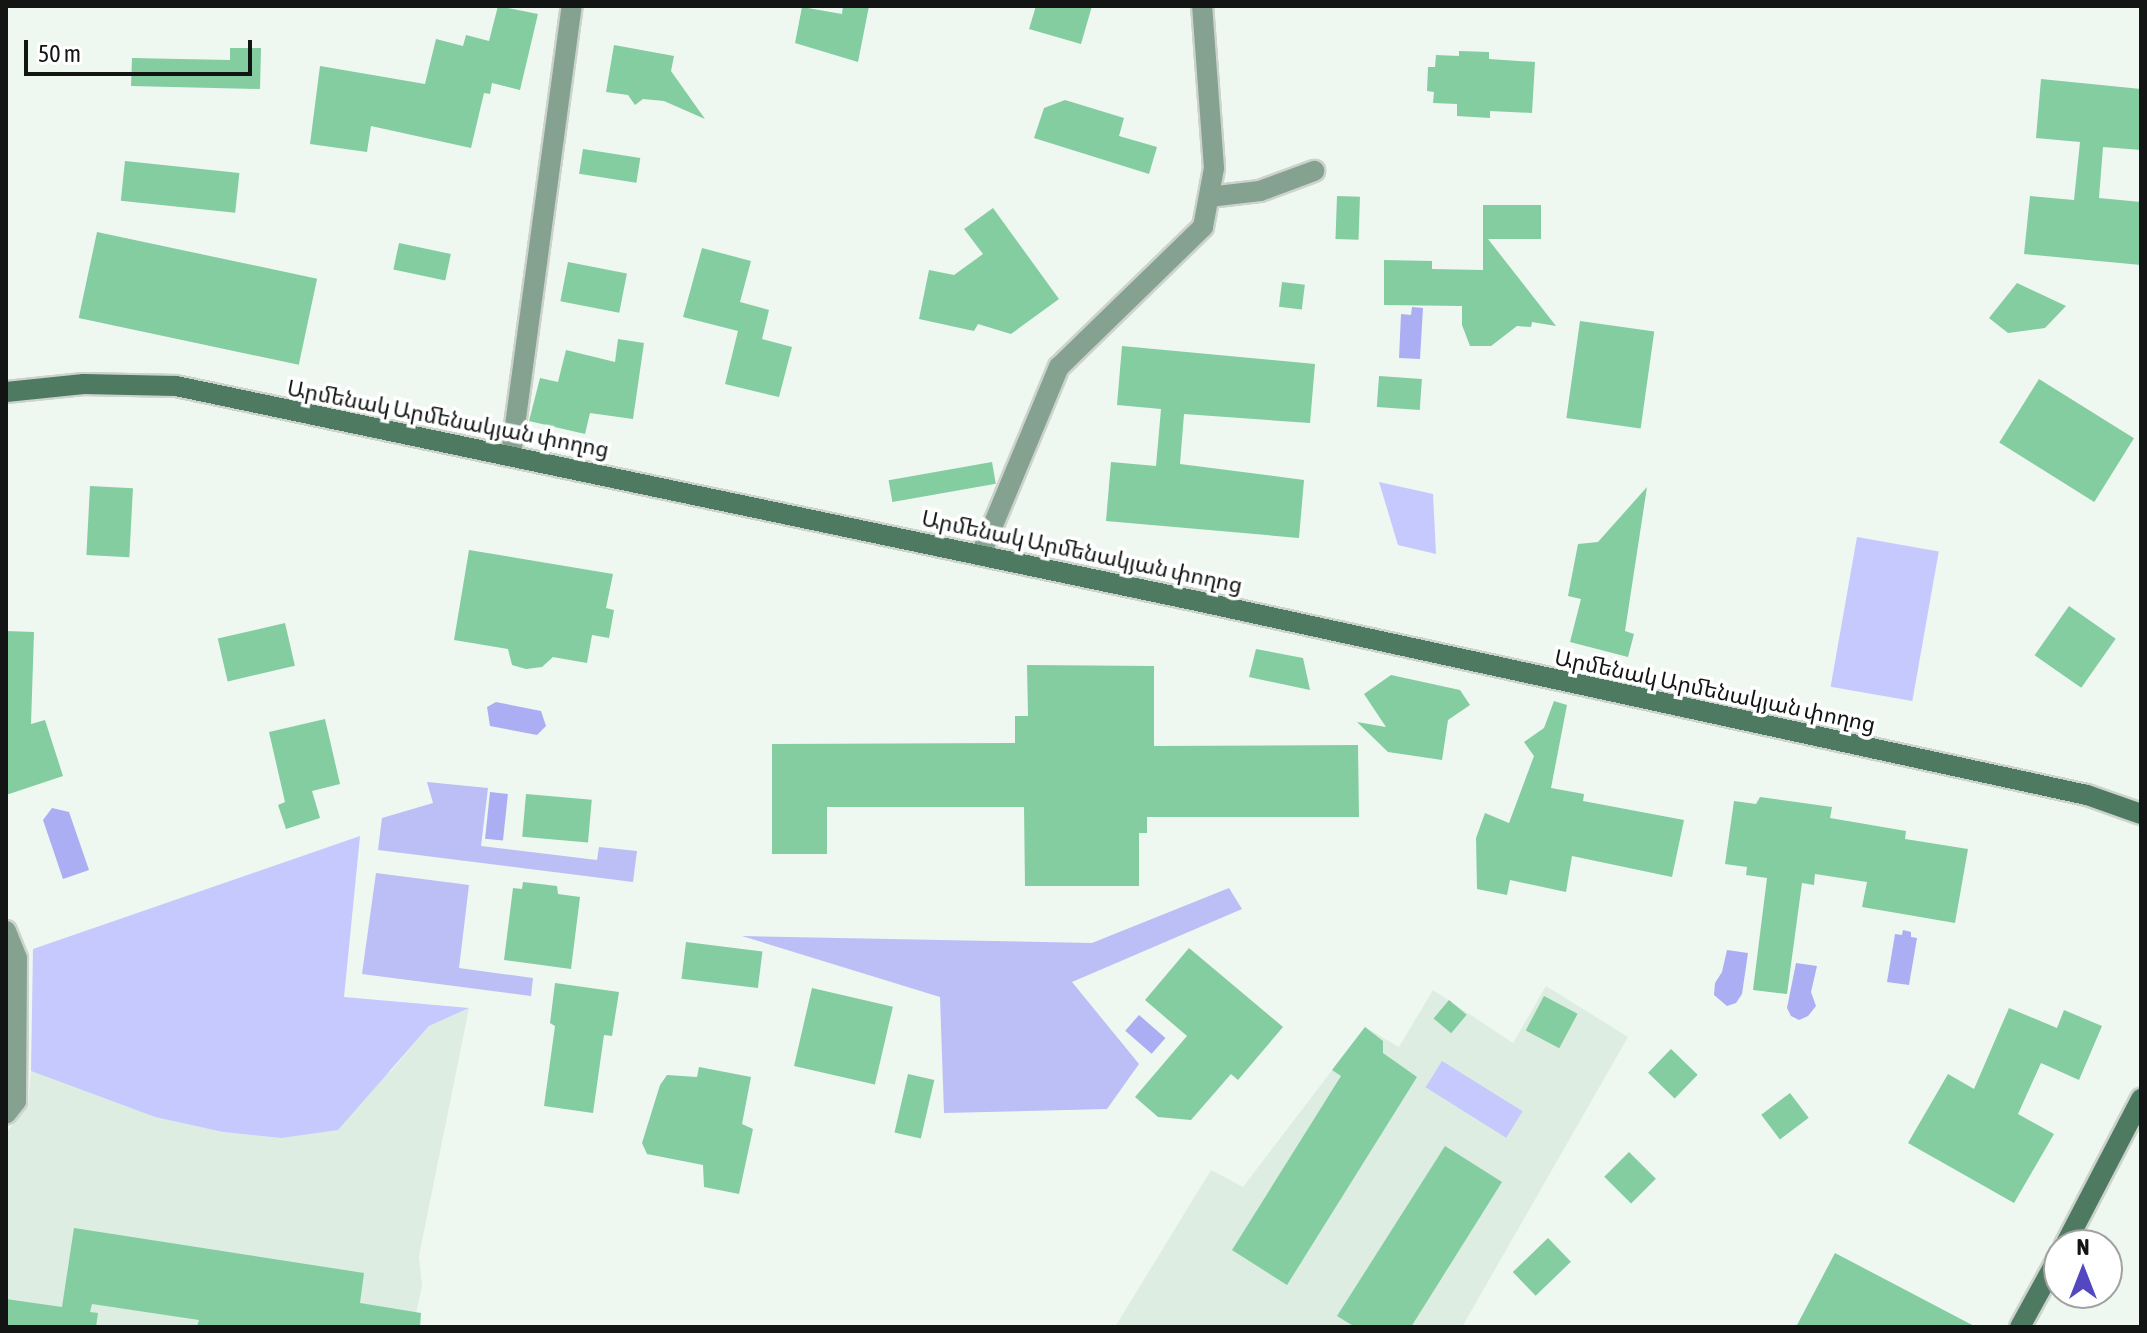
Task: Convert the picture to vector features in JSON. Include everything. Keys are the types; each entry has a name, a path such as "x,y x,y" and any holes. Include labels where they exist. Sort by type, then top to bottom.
{"main road":[{"name":"Արմենակ Արմենակյան փողոց","path":"6,392 84,384 176,386 981,554 2087,795 2141,814"},
{"path":"2073,1229 2141,1099"},
{"path":"2020,1327 2043,1285"}],"street":[{"path":"511,455 572,6"},
{"path":"981,554 1059,367 1203,227 1214,168 1206,7"},
{"path":"1209,197 1260,191 1314,171"},
{"path":"6,931 17,958 16,1101 6,1114"}],"shaded area":[{"path":"1412,307 1423,308 1420,359 1399,358 1401,314 1411,315"},
{"path":"1379,482 1433,494 1436,554 1398,545"},
{"path":"1857,537 1939,551 1912,701 1831,687"},
{"path":"496,702 541,711 546,726 537,735 490,726 487,707"},
{"path":"427,782 488,788 481,846 597,860 599,847 637,851 633,882 378,850 382,818 433,803"},
{"path":"490,792 508,794 503,841 485,839"},
{"path":"52,808 69,812 89,870 63,879 43,820"},
{"path":"360,836 344,997 469,1008 429,1026 338,1130 281,1138 223,1132 155,1117 31,1071 33,949"},
{"path":"376,873 469,885 459,968 533,978 531,996 362,974"},
{"path":"1229,888 1242,909 1072,982 1139,1064 1107,1109 944,1113 940,997 742,936 1092,943"},
{"path":"1903,930 1917,938 1909,985 1887,982 1895,934 1902,935"},
{"path":"1727,950 1748,953 1742,994 1736,1003 1727,1006 1714,995"},
{"path":"1796,963 1817,966 1811,992 1816,1006 1808,1016 1799,1020 1791,1016 1787,1008"},
{"path":"1546,986 1628,1037 1462,1327 1115,1327 1211,1170 1243,1187 1365,1027 1399,1047 1433,990 1513,1043"},
{"path":"469,1008 419,1256 422,1286 413,1327 6,1327 6,1133 28,1105 31,1071 155,1117 223,1132 281,1138 391,1071 429,1026"},
{"path":"1139,1015 1165,1038 1152,1054 1125,1031"},
{"path":"1442,1061 1523,1111 1506,1138 1426,1087"}],"building":[{"path":"498,6 538,14 520,90 492,83 490,94 484,93 471,148 371,126 367,152 310,144 320,66 425,84 436,39 463,46 466,35 489,41"},
{"path":"843,6 869,6 858,62 795,43 802,7 842,14"},
{"path":"1036,6 1092,6 1081,44 1029,29"},
{"path":"614,45 674,56 671,71 705,119 664,101 643,99 635,105 628,95 606,92"},
{"path":"230,48 261,48 260,89 131,86 132,58 230,60"},
{"path":"1459,51 1489,52 1489,59 1535,62 1532,113 1490,111 1490,118 1457,116 1457,104 1433,103 1434,92 1427,91 1428,67 1435,67 1436,55 1459,56"},
{"path":"2041,79 2141,89 2141,150 2103,147 2099,198 2141,202 2141,265 2024,254 2030,196 2074,200 2080,142 2036,138"},
{"path":"1065,100 1124,118 1119,136 1157,147 1149,174 1034,138 1044,108"},
{"path":"583,149 640,158 636,183 579,174"},
{"path":"125,161 239,173 235,213 121,201"},
{"path":"1337,196 1360,197 1358,240 1335,239"},
{"path":"1483,205 1541,205 1541,239 1488,239 1556,326 1532,322 1531,327 1517,326 1491,346 1470,346 1462,325 1462,306 1384,305 1384,260 1432,261 1432,269 1483,270"},
{"path":"993,208 1059,299 1011,334 978,324 974,331 919,319 929,270 954,275 983,254 964,229"},
{"path":"97,232 317,279 299,365 79,318"},
{"path":"399,243 451,254 445,280 393,269"},
{"path":"702,248 751,261 740,302 769,310 762,339 792,347 779,397 725,384 738,331 683,317"},
{"path":"568,262 627,273 619,313 560,301"},
{"path":"1282,282 1305,285 1302,310 1279,307"},
{"path":"2017,283 2066,306 2045,328 2008,333 1989,318"},
{"path":"1580,321 1654,331 1641,428 1566,418"},
{"path":"618,339 644,343 633,419 590,413 585,434 529,421 540,378 558,382 566,350 615,362"},
{"path":"1122,346 1315,364 1310,423 1184,414 1180,464 1304,480 1299,538 1106,521 1111,462 1156,466 1161,409 1117,405"},
{"path":"1379,376 1422,379 1420,410 1377,407"},
{"path":"2039,379 2134,438 2094,502 1999,443"},
{"path":"992,462 996,484 892,502 889,480"},
{"path":"90,486 133,488 129,557 86,555"},
{"path":"1647,487 1625,631 1634,634 1628,657 1570,642 1581,599 1568,596 1578,544 1598,542"},
{"path":"469,550 613,574 606,608 614,610 609,638 592,635 587,663 553,657 542,667 526,669 512,665 508,649 454,640"},
{"path":"2069,606 2116,639 2081,688 2035,655"},
{"path":"285,623 295,666 228,681 218,639"},
{"path":"6,631 34,632 31,724 45,720 63,776 6,795"},
{"path":"1256,649 1303,658 1310,690 1249,677"},
{"path":"1027,665 1154,666 1154,746 1358,745 1359,817 1147,817 1147,833 1139,833 1139,886 1025,886 1024,807 827,807 827,854 772,854 772,744 1015,743 1015,716 1028,716"},
{"path":"1391,675 1460,690 1470,705 1448,720 1442,760 1388,752 1357,722 1386,727 1364,694"},
{"path":"1554,701 1567,705 1551,788 1584,794 1583,801 1684,820 1672,877 1572,856 1566,892 1510,880 1507,895 1477,889 1476,838 1485,813 1509,823 1534,756 1524,742 1544,728"},
{"path":"325,719 340,784 312,791 320,818 286,829 278,805 285,802 269,732"},
{"path":"526,794 592,800 588,843 522,837"},
{"path":"1760,797 1832,807 1830,818 1906,831 1905,839 1968,849 1955,923 1862,907 1867,882 1815,874 1814,885 1802,883 1787,994 1753,990 1767,878 1746,875 1747,867 1725,864 1734,801 1756,804"},
{"path":"523,882 557,886 558,894 580,897 571,969 504,960 513,888 522,889"},
{"path":"686,942 762,951 758,988 681,979"},
{"path":"1189,948 1283,1027 1238,1080 1231,1074 1191,1120 1158,1117 1135,1097 1187,1036 1145,1000"},
{"path":"555,983 619,992 612,1036 604,1035 593,1113 544,1106 555,1026 550,1023"},
{"path":"812,988 893,1007 875,1085 794,1066"},
{"path":"1544,996 1578,1014 1559,1048 1526,1030"},
{"path":"1449,1000 1467,1015 1451,1033 1434,1018"},
{"path":"2009,1008 2057,1028 2064,1010 2102,1026 2079,1080 2041,1063 2018,1114 2054,1134 2014,1203 1908,1143 1948,1074 1974,1089"},
{"path":"1365,1027 1383,1041 1383,1053 1417,1077 1287,1285 1232,1250 1341,1076 1332,1070"},
{"path":"1671,1049 1698,1075 1675,1098 1648,1073"},
{"path":"699,1067 751,1077 742,1124 753,1129 739,1194 704,1187 703,1165 647,1154 642,1143 660,1085 667,1075 697,1077"},
{"path":"908,1074 934,1080 921,1139 895,1132"},
{"path":"1790,1093 1809,1118 1780,1139 1761,1115"},
{"path":"1445,1146 1502,1182 1411,1327 1355,1327 1337,1316"},
{"path":"1629,1152 1656,1179 1631,1204 1604,1177"},
{"path":"74,1228 364,1273 360,1303 421,1313 420,1327 197,1327 199,1320 92,1304 90,1312 98,1313 96,1327 6,1327 6,1299 62,1307"},
{"path":"1548,1238 1571,1262 1536,1296 1513,1272"},
{"path":"1835,1253 1976,1327 1796,1327"}]}
